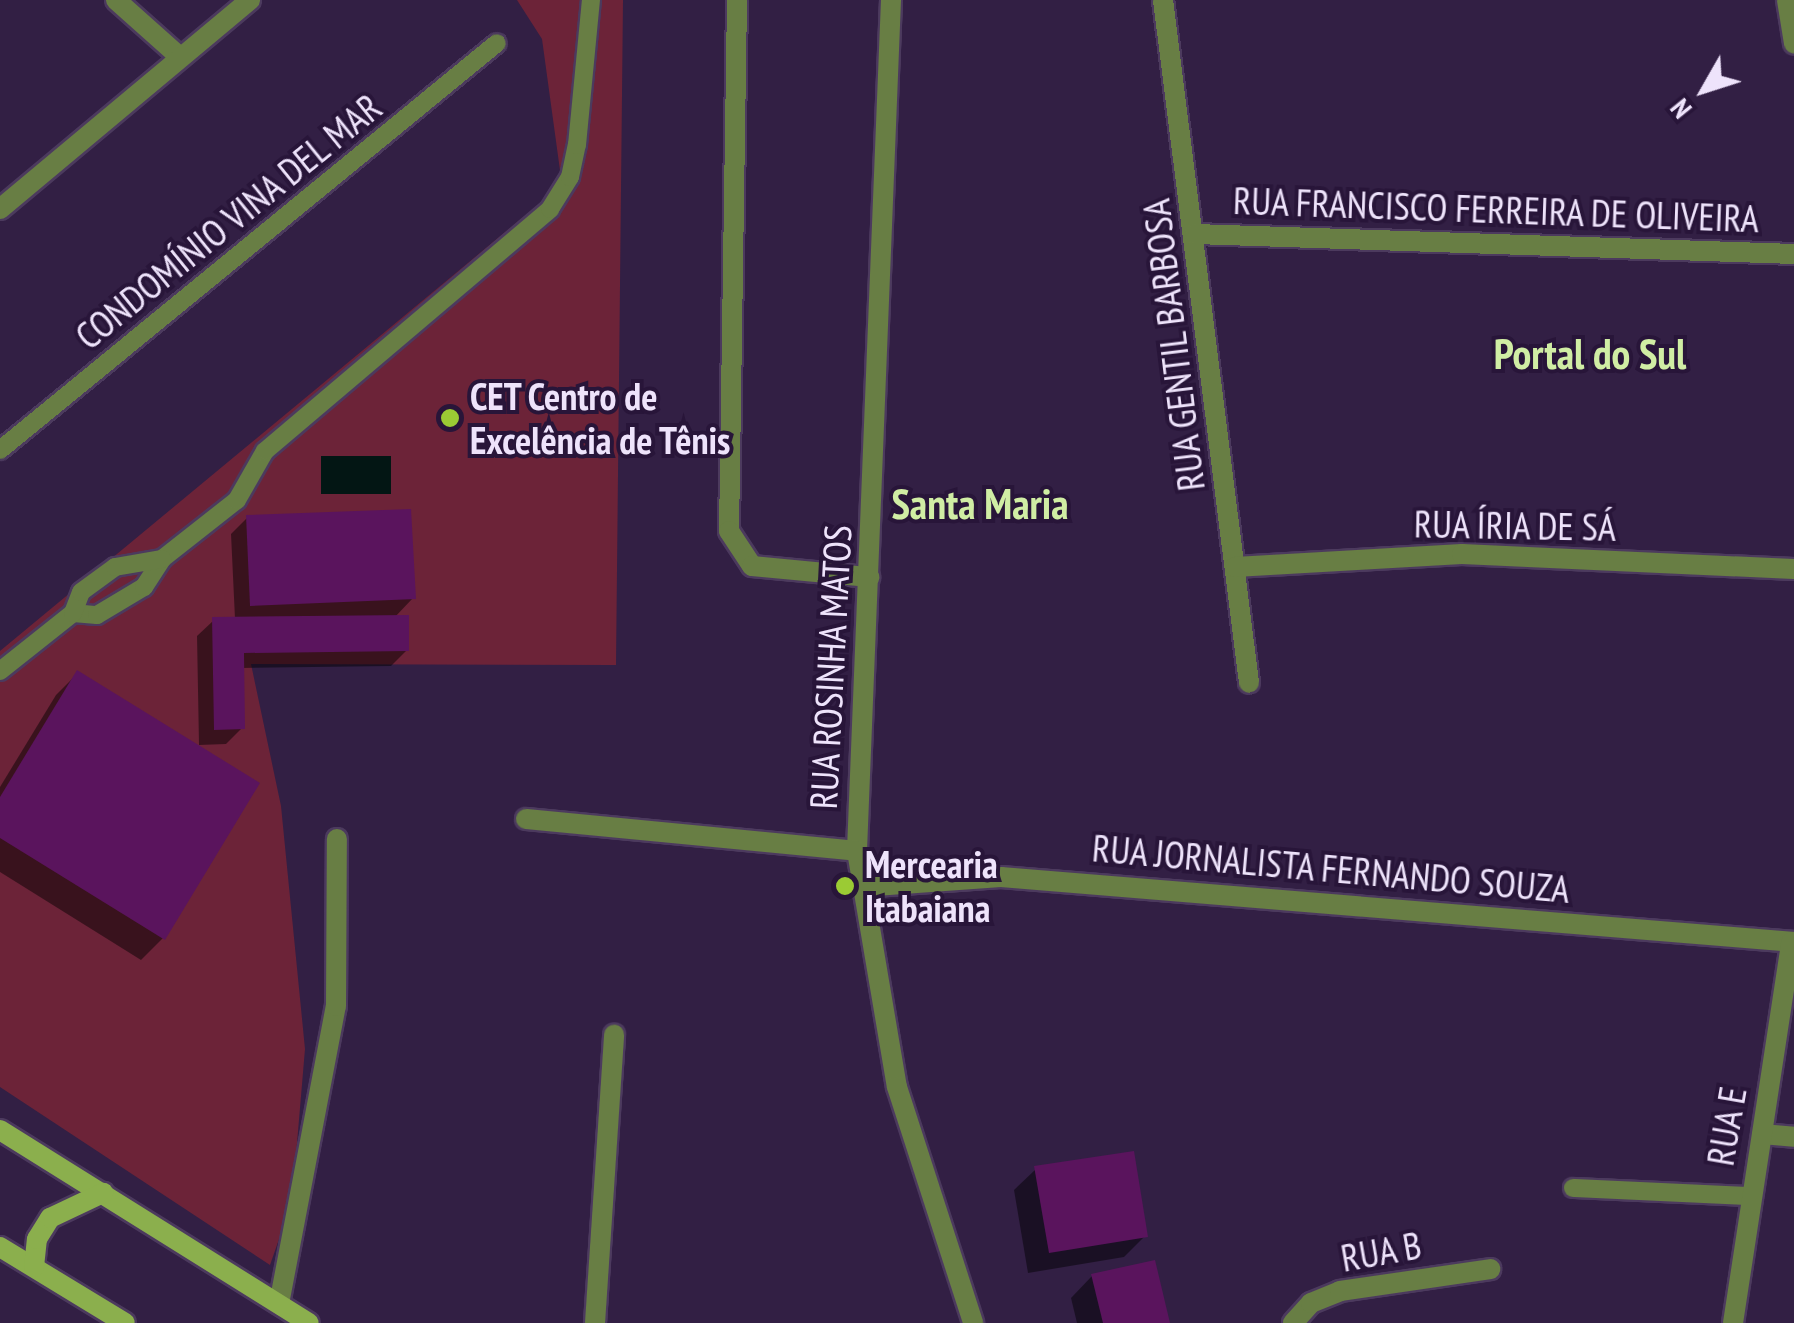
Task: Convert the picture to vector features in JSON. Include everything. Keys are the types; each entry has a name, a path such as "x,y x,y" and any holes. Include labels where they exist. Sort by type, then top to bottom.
{"main road":[{"path":"0,1130 308,1323"},
{"path":"34,1267 37,1238 50,1218 103,1192"},
{"path":"0,1247 125,1323"}],"street":[{"path":"116,0 180,57"},
{"path":"0,209 250,0"},
{"path":"737,0 729,531 752,566 869,577"},
{"name":"RUA ROSINHA MATOS","path":"892,0 857,852 897,1087 973,1323"},
{"name":"RUA GENTIL BARBOSA","path":"1163,0 1196,234 1249,683"},
{"path":"1787,0 1794,43"},
{"name":"RUA FRANCISCO FERREIRA DE OLIVEIRA","path":"1196,234 1794,254"},
{"name":"RUA ÍRIA DE SÁ","path":"1235,567 1462,554 1794,570"},
{"path":"526,818 857,852"},
{"path":"279,1304 336,1006 337,839"},
{"name":"RUA JORNALISTA FERNANDO SOUZA","path":"861,887 1001,877 1058,880 1792,942"},
{"name":"RUA E","path":"1733,1323 1749,1196 1792,942"},
{"path":"603,1323 595,1323 614,1035"},
{"path":"1762,1134 1794,1137"},
{"name":"RUA B","path":"1293,1323 1311,1303 1340,1290 1490,1269"}],"lane":[{"path":"74,613 97,615 144,587 162,559 237,500 265,451 562,194 577,145 590,0"},
{"name":"CONDOMÍNIO VINA DEL MAR","path":"0,450 497,43"},
{"path":"0,671 74,613 81,592 115,567 162,559"},
{"path":"1573,1188 1749,1196"}],"shaded area":[{"name":"CET Centro de Excelência de Tênis","path":"517,0 623,0 616,665 251,664 281,806 305,1049 292,1202 270,1265 0,1087 0,651 562,185 542,39"},
{"path":"321,456 391,456 391,494 321,494"}],"building":[{"path":"411,509 416,599 250,606 246,515"},
{"path":"409,615 409,651 244,653 245,729 214,730 212,617"},
{"path":"77,670 260,783 165,940 0,838 0,797"},
{"path":"1134,1151 1148,1237 1049,1253 1034,1166"},
{"path":"1155,1260 1170,1323 1103,1323 1091,1274"}],"place":[{"name":"CET Centro de Excelência de Tênis","path":"450,418"},
{"name":"Mercearia Itabaiana","path":"845,886"}],"district":[{"name":"Portal do Sul","path":"1590,354"},
{"name":"Santa Maria","path":"980,504"}]}
